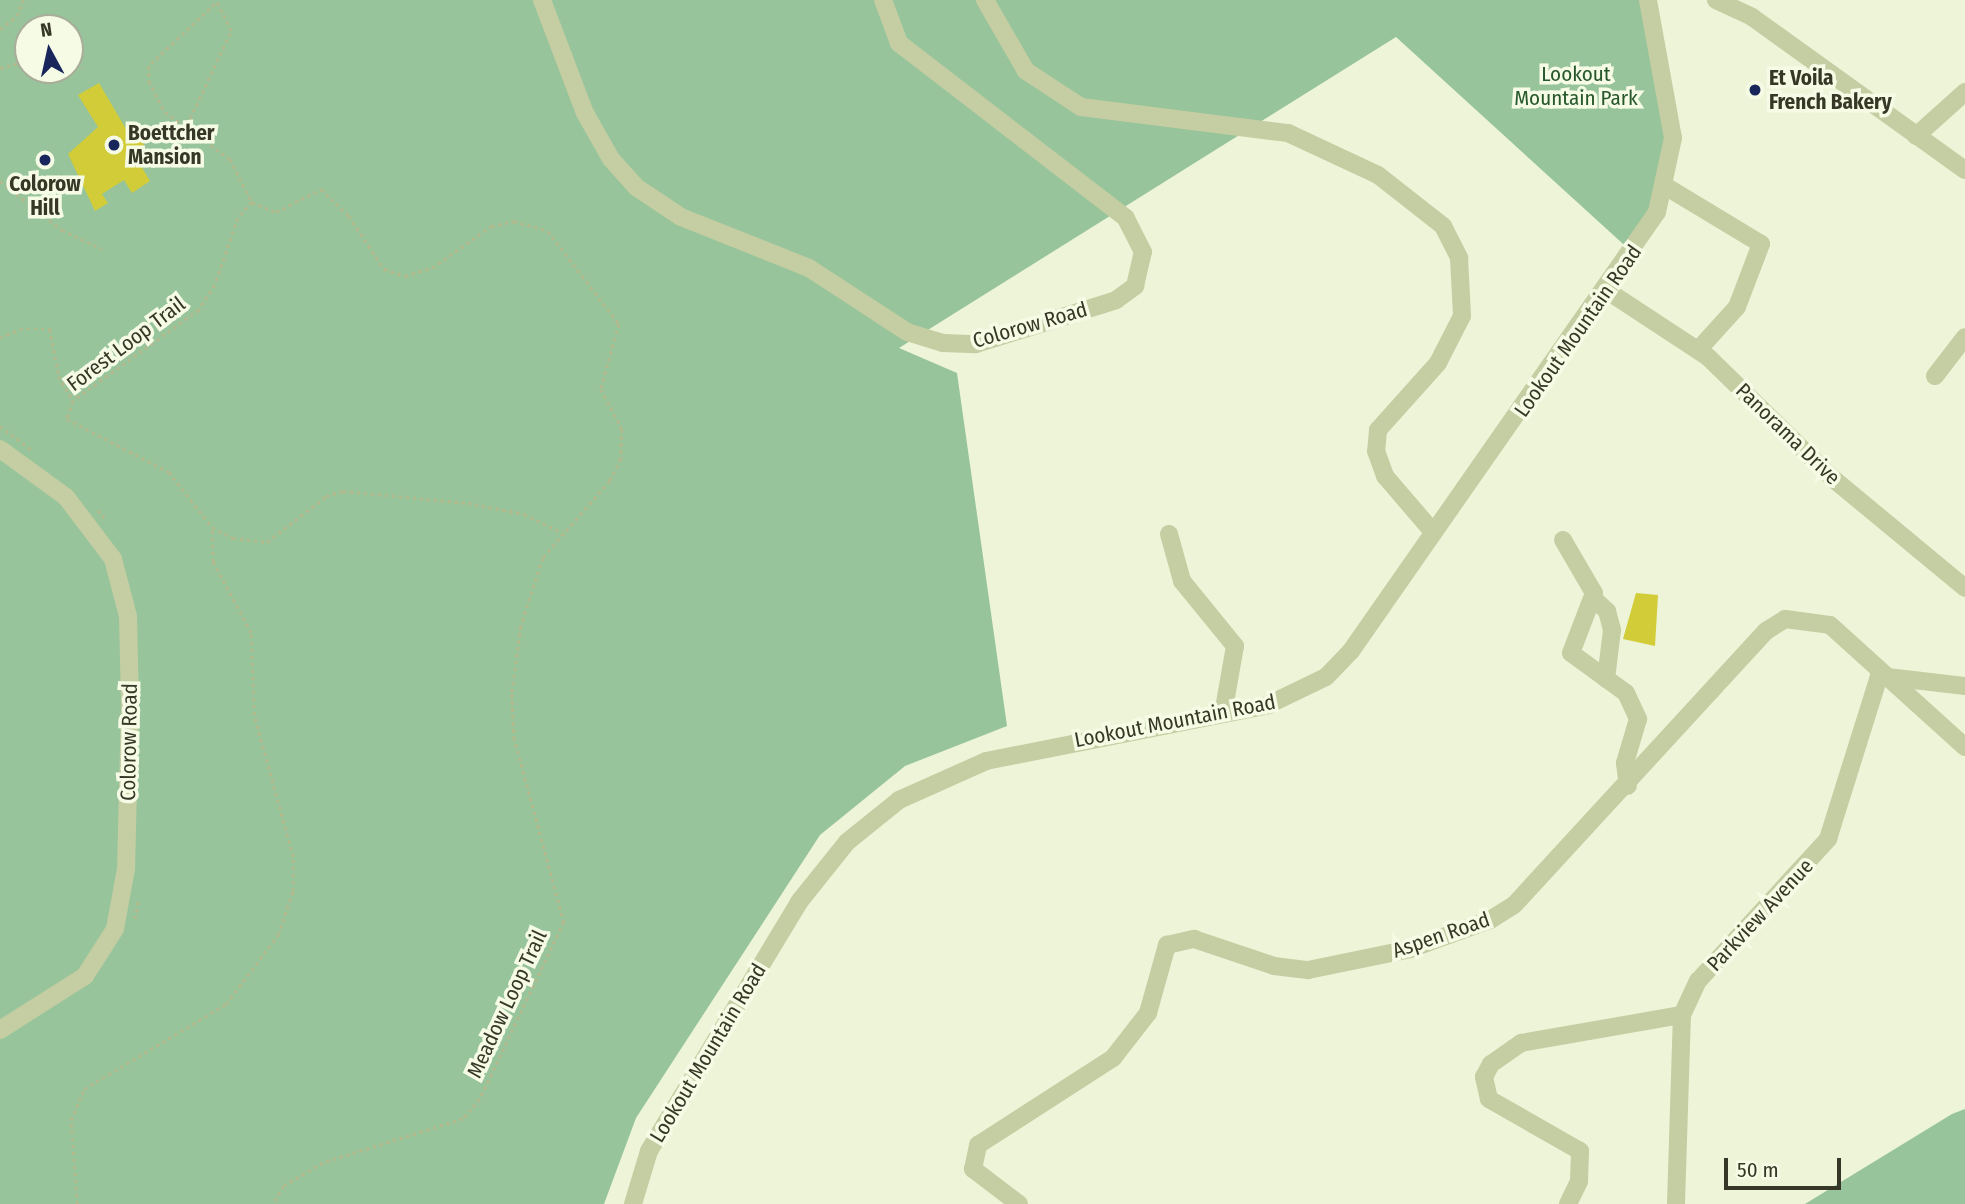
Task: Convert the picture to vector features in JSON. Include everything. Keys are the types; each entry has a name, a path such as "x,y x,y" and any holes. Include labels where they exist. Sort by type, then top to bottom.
{"street":[{"name":"Colorow Road","path":"542,0 585,113 611,159 636,187 681,217 809,268 907,332 943,343 976,344 1116,299 1135,286 1143,253 1126,218 906,49 886,22 883,0"},
{"path":"985,0 1026,71 1080,107 1288,133 1378,175 1443,226 1459,258 1462,316 1438,363 1378,430 1376,451 1385,476 1433,532"},
{"name":"Lookout Mountain Road","path":"633,1204 649,1151 799,902 874,819 932,782 986,761 1268,705 1326,677 1376,621 1433,532 1637,249 1665,186 1673,138 1670,104 1648,0"},
{"path":"1716,0 1752,17 1965,170"},
{"path":"1916,136 1965,92"},
{"path":"1665,186 1761,244 1737,307 1698,350"},
{"name":"Panorama Drive","path":"1606,290 1698,350 1831,477 1965,588"},
{"path":"1935,376 1965,337"},
{"name":"Colorow Road","path":"0,1030 85,976 115,929 126,869 131,707 128,616 113,559 66,497 1,451"},
{"path":"1169,534 1182,581 1235,646 1223,714"},
{"path":"1563,540 1594,599 1606,611 1612,630 1606,679"},
{"path":"1594,599 1571,653 1626,693 1639,719 1625,764 1628,786"},
{"name":"Aspen Road","path":"1019,1204 973,1169 978,1145 1113,1058 1148,1013 1167,945 1194,939 1275,966 1308,970 1410,949 1514,905 1628,786 1766,631 1785,619 1830,625 1879,676 1965,747"},
{"path":"1879,676 1965,686"},
{"name":"Parkview Avenue","path":"1676,1204 1682,1015 1698,981 1828,839 1879,676"},
{"path":"1568,1204 1579,1181 1580,1151 1489,1099 1484,1077 1491,1064 1521,1043 1682,1015"}],"path":[{"path":"0,29 17,16 23,0"},
{"path":"77,1204 71,1119 84,1089 226,1004 278,935 293,891 291,848 254,715 249,626 213,562 212,527 267,542 326,496 343,491 468,503 524,514 563,533 621,459 622,429 601,389 619,324 548,230 514,220 492,226 432,268 405,276 384,269 349,216 321,189 276,212 252,202 230,159 187,125 165,113 149,81 149,66 215,2 231,31 187,125"},
{"path":"0,181 62,230 102,249"},
{"name":"Forest Loop Trail","path":"212,527 169,472 67,419 73,401 199,310 215,285 237,218 252,202"},
{"path":"0,338 20,329 50,329 59,376 73,401"},
{"path":"0,425 36,453"},
{"path":"89,500 110,527"},
{"name":"Meadow Loop Trail","path":"273,1204 284,1186 316,1166 463,1119 480,1099 564,922 511,709 524,615 544,558 563,533"},
{"path":"133,924 140,889"}],"green space":[{"name":"Lookout Mountain Park","path":"0,0 1644,0 1667,136 1657,201 1633,253 1396,37 899,348 957,373 1007,726 905,766 820,835 636,1118 604,1204 0,1204"},
{"path":"1965,1109 1965,1204 1805,1204 1952,1114"}],"building":[{"name":"Boettcher Mansion","path":"99,83 129,134 135,131 145,147 134,154 150,181 132,193 124,180 102,194 108,203 95,211 68,154 98,127 78,95"},
{"path":"1636,593 1658,595 1655,646 1623,639"}],"place":[{"name":"Et Voila French Bakery","path":"1755,90"},
{"name":"Boettcher Mansion","path":"114,145"},
{"name":"Colorow Hill","path":"45,160"}]}
